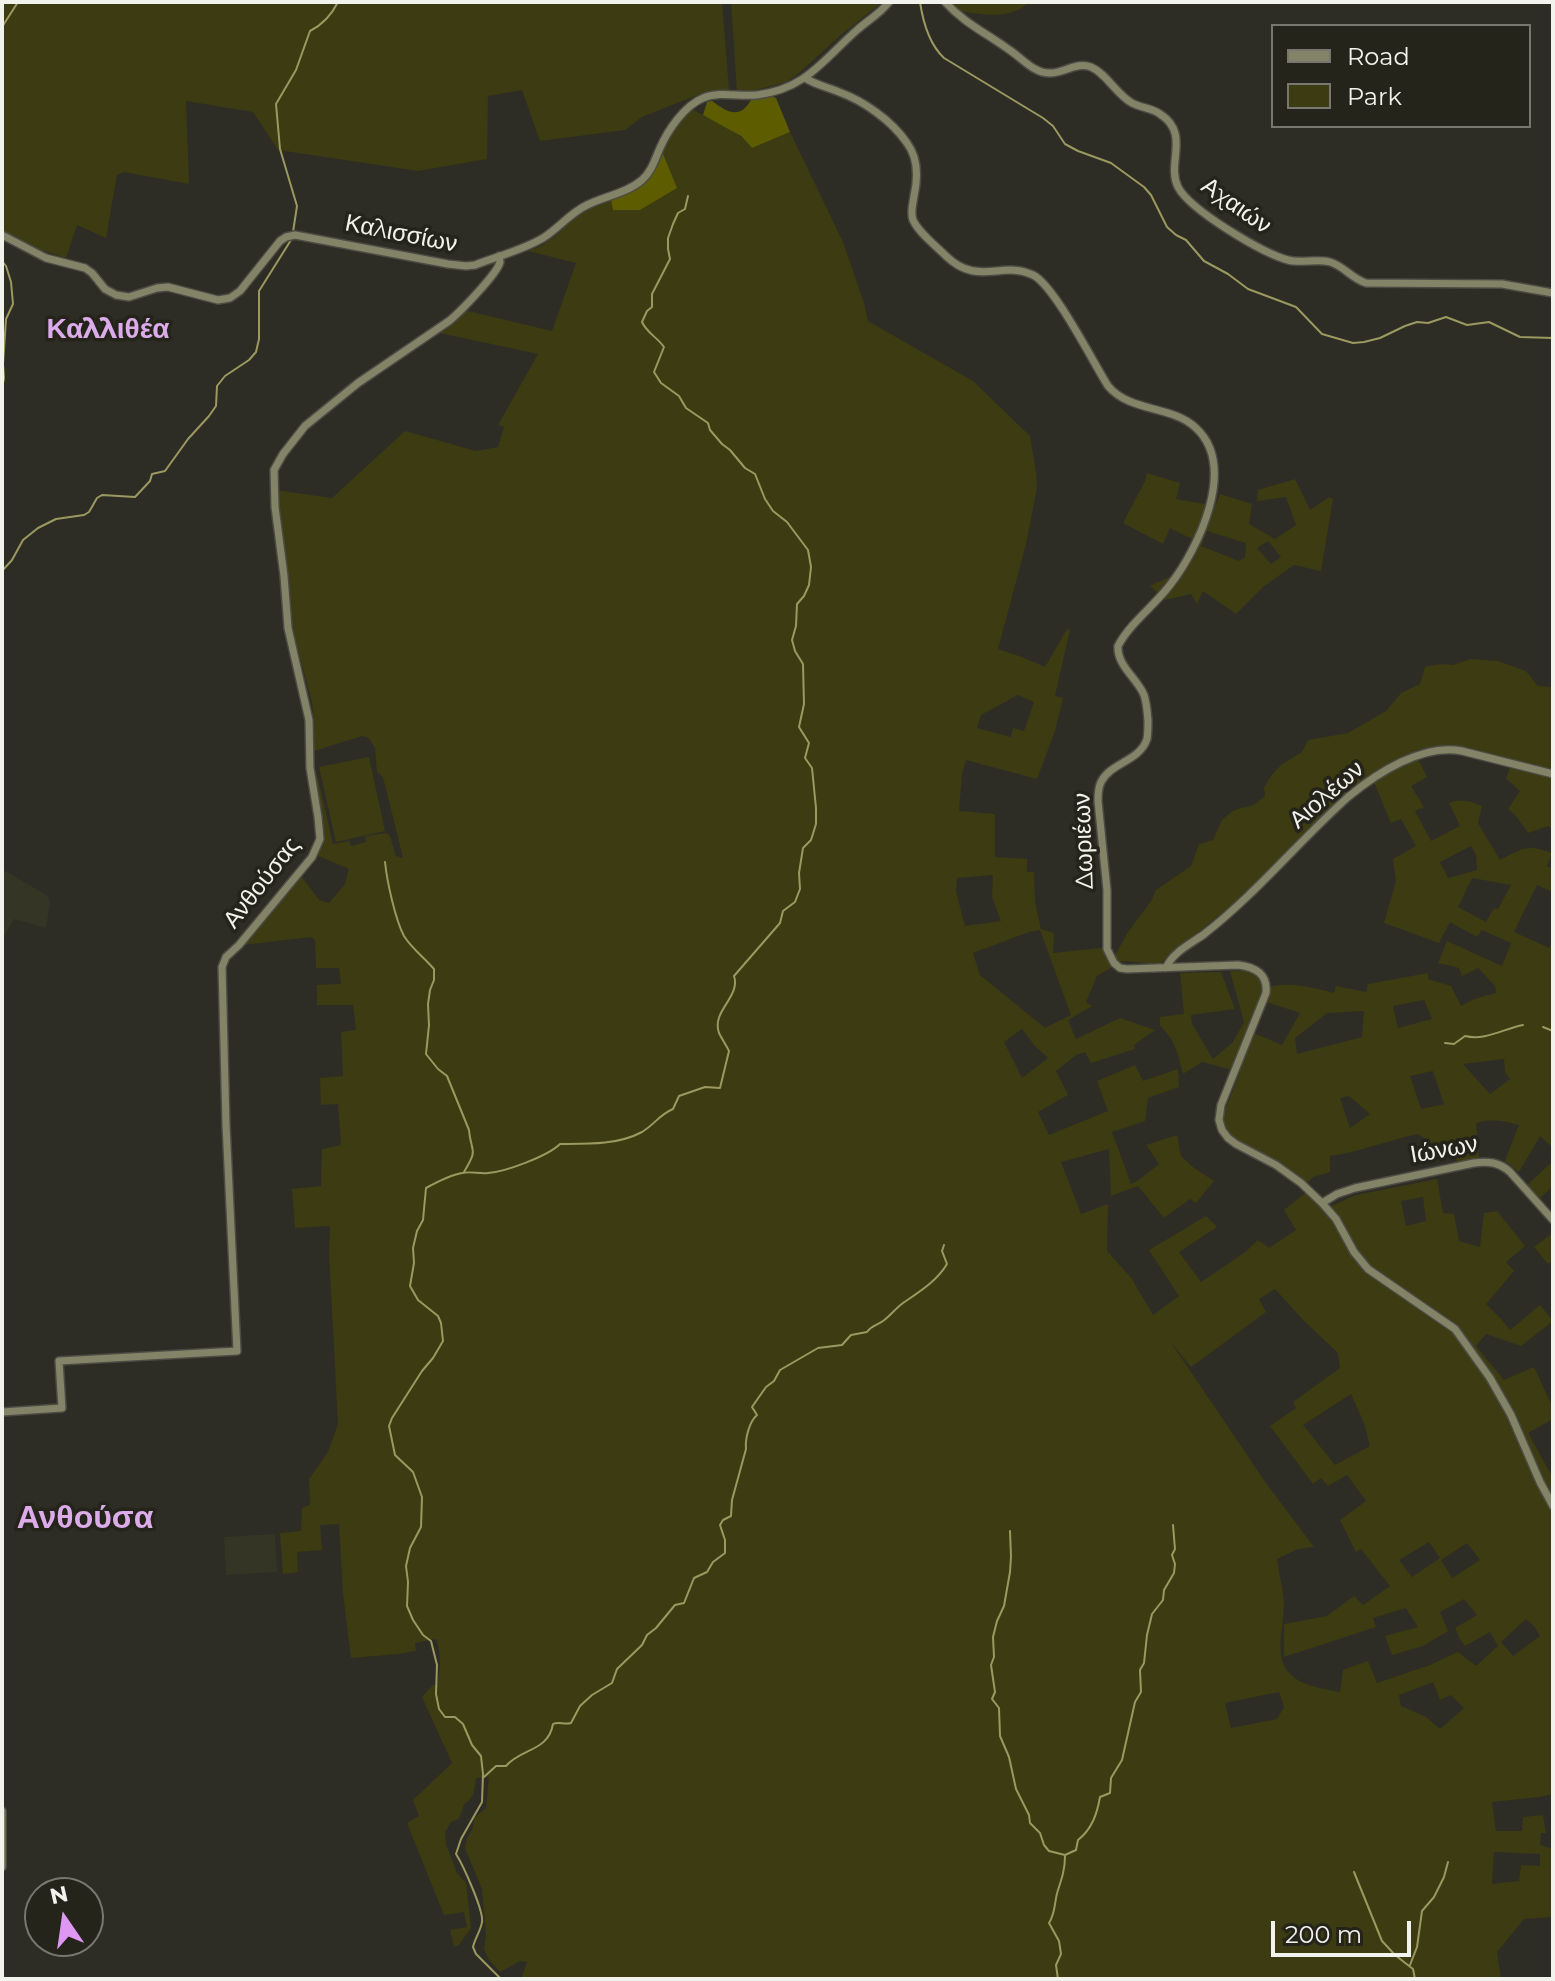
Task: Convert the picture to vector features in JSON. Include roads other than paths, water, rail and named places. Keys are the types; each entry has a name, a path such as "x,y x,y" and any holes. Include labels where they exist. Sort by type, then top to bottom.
{"street":[{"path":"805,78 889,2"},
{"name":"Αχαιών","path":"945,2 966,22 1036,70 1053,73 1088,66 1131,102 1162,115 1176,137 1175,173 1180,190 1191,202 1256,247 1288,260 1330,262 1366,283 1502,284 1553,293"},
{"name":"Καλισσίων","path":"2,235 46,258 85,268 109,292 124,297 166,287 215,300 228,299 246,285 280,241 291,235 460,266 475,265 540,240 584,206 642,180 669,131 682,114 701,99 717,95 757,95 790,87 805,78"},
{"name":"Δωριέων","path":"805,78 860,102 901,135 912,150 917,167 912,216 917,226 949,258 968,271 1024,272 1039,278 1052,293 1115,394 1189,423 1202,434 1214,465 1215,481 1207,514 1195,544 1174,580 1118,646 1120,658 1145,699 1147,738 1139,752 1102,779 1098,790 1107,890 1108,953 1114,963 1123,969 1243,966 1256,969 1263,976 1266,993 1221,1105 1219,1115 1225,1135 1232,1142 1276,1165 1322,1203 1339,1223 1354,1252 1368,1269 1458,1331 1511,1415 1553,1506"},
{"name":"Ανθούσας","path":"2,1412 62,1408 59,1361 237,1351 222,967 226,957 312,857 320,839 310,768 309,720 290,638 274,498 274,470 294,438 310,422 372,372 461,310 496,269 500,263 499,256"},
{"name":"Αιολέων","path":"1166,968 1173,957 1260,885 1348,797 1371,780 1413,757 1433,750 1455,749 1553,774"},
{"name":"Ιώνων","path":"1322,1203 1355,1188 1492,1162 1510,1172 1553,1220"},
{"path":"2,1811 2,1867"}],"waterway":[{"path":"2,27 18,2"},
{"path":"293,232 297,206 280,149 276,104 296,70 310,31 326,19 338,2"},
{"path":"920,2 928,32 944,58 1043,118 1053,126 1065,144 1111,163 1144,187 1167,227 1186,240 1204,261 1248,289 1296,307 1322,334 1353,343 1364,342 1417,322 1428,323 1446,317 1467,325 1489,322 1520,337 1553,338"},
{"path":"501,1979 473,1947 482,1916 456,1854 482,1802 481,1756 472,1745 463,1724 455,1717 445,1717 439,1709 437,1665 431,1641 423,1635 407,1606 406,1566 410,1548 421,1527 422,1497 413,1472 395,1455 389,1426 443,1341 438,1316 418,1300 410,1286 413,1248 423,1220 426,1188 457,1174 488,1173 515,1167 560,1144 602,1143 633,1136 673,1109 679,1096 705,1087 720,1088 729,1051 718,1025 733,991 734,976 780,923 783,911 795,902 800,889 803,848 811,840 816,824 812,768 805,758 809,743 799,727 804,704 803,664 792,640 797,604 809,585 811,567 808,550 787,522 773,511 755,474 722,444 708,423 686,408 679,396 661,383 654,372 664,347 642,322 652,307 652,294 670,259 668,238 678,213 685,209 688,196"},
{"path":"2,571 23,540 38,528 56,519 84,515 102,495 135,497 150,481 152,474 165,471 216,406 217,386 256,352 259,291 291,240"},
{"path":"2,261 11,282 13,304 6,319 2,388"},
{"path":"385,862 392,900 404,936 434,969 428,1004 426,1054 447,1076 469,1130 473,1154 464,1172"},
{"path":"1445,1043 1454,1044 1465,1036 1487,1036 1523,1025"},
{"path":"1543,1027 1553,1031"},
{"path":"484,1777 496,1766 506,1766 540,1745 546,1740 553,1724 571,1723 580,1706 612,1683 617,1669 642,1645 647,1635 675,1605 684,1603 694,1578 707,1572 713,1562 725,1553 720,1525 731,1516 748,1431 757,1415 752,1407 780,1370 818,1348 842,1345 851,1335 867,1332 883,1321 943,1270 947,1264 942,1251 944,1245"},
{"path":"1010,1531 1010,1572 1004,1606 993,1637 994,1657 991,1665 995,1692 992,1699 999,1708 1000,1736 1030,1823 1040,1833 1049,1851 1065,1855 1076,1850 1078,1840 1093,1821 1100,1797 1110,1793 1111,1778 1122,1760 1135,1702 1141,1692 1140,1670 1144,1663 1152,1614 1163,1600 1164,1590 1174,1573 1173,1525"},
{"path":"1058,1979 1059,1941 1049,1923 1065,1856"},
{"path":"1410,1965 1417,1947 1422,1911 1434,1897 1448,1862"},
{"path":"1354,1872 1382,1941 1413,1969 1415,1979"}],"district":[{"name":"Καλλιθέα","path":"108,330"},
{"name":"Ανθούσα","path":"85,1519"}]}
